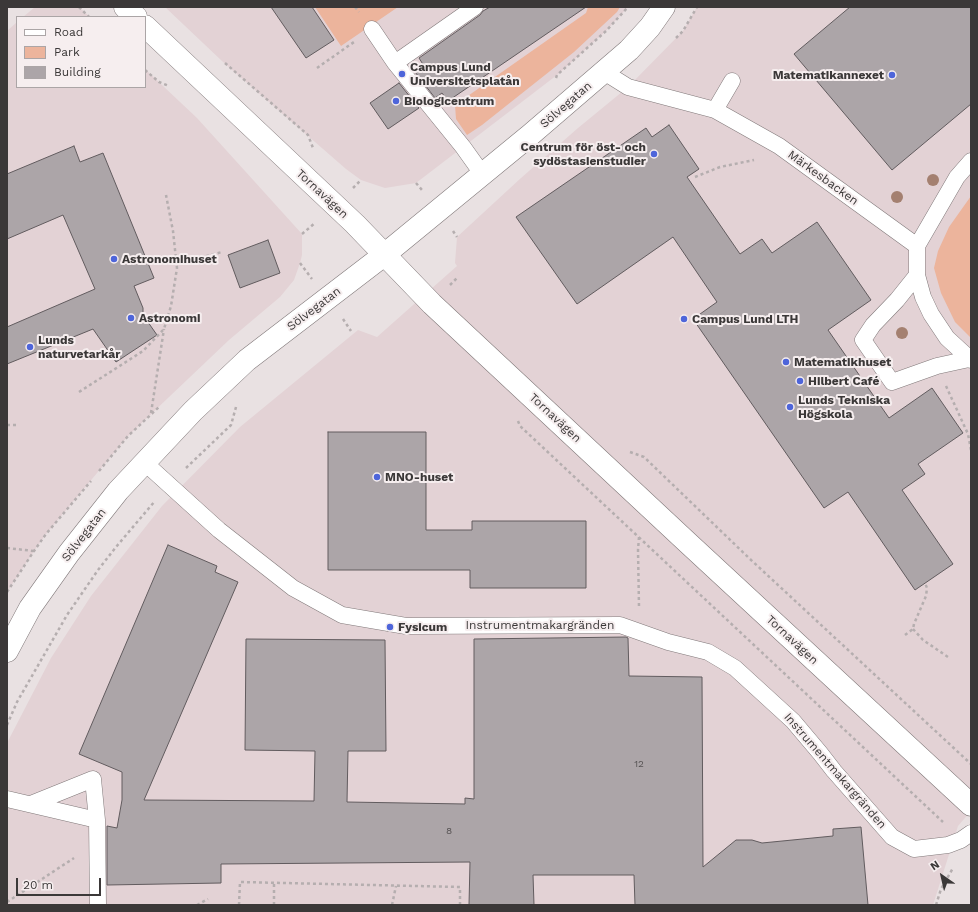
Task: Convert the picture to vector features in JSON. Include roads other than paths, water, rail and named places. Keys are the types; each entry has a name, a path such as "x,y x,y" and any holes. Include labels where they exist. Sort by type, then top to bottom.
{"main road":[{"path":"125,7 135,16"},
{"name":"Sölvegatan","path":"7,651 30,608 69,553 118,491 194,411 247,360 384,255 483,175 604,72 634,44 664,7"},
{"name":"Tornavägen","path":"146,27 355,224 432,304 971,805"}],"lane":[{"path":"395,63 475,7"},
{"path":"372,29 395,63 463,147 483,175"},
{"name":"Märkesbacken","path":"604,72 628,87 715,110 779,146 917,246"},
{"path":"715,110 732,81"},
{"path":"970,359 947,338 931,314 923,296 917,275 917,246 957,177 971,161"},
{"path":"917,275 897,300 873,325 863,340 892,382 937,366 970,359"},
{"name":"Instrumentmakargränden","path":"144,463 219,530 293,588 342,615 406,626 620,625 668,642 708,652 735,668 793,721 834,771 892,837 914,849 948,845 966,836"},
{"path":"30,804 93,779 98,842 98,905"},
{"path":"7,798 97,820"}],"place":[{"name":"Campus Lund Universitetsplatån","path":"402,74"},
{"name":"Matematikannexet","path":"892,75"},
{"name":"Biologicentrum","path":"396,101"},
{"name":"Centrum för öst- och sydöstasienstudier","path":"654,154"},
{"name":"Astronomihuset","path":"114,259"},
{"name":"Astronomi","path":"131,318"},
{"name":"Campus Lund LTH","path":"684,319"},
{"name":"Lunds naturvetarkår","path":"30,347"},
{"name":"Matematikhuset","path":"786,362"},
{"name":"Hilbert Café","path":"800,381"},
{"name":"Lunds Tekniska Högskola","path":"790,407"},
{"name":"MNO-huset","path":"377,477"},
{"name":"Fysicum","path":"390,627"}]}
